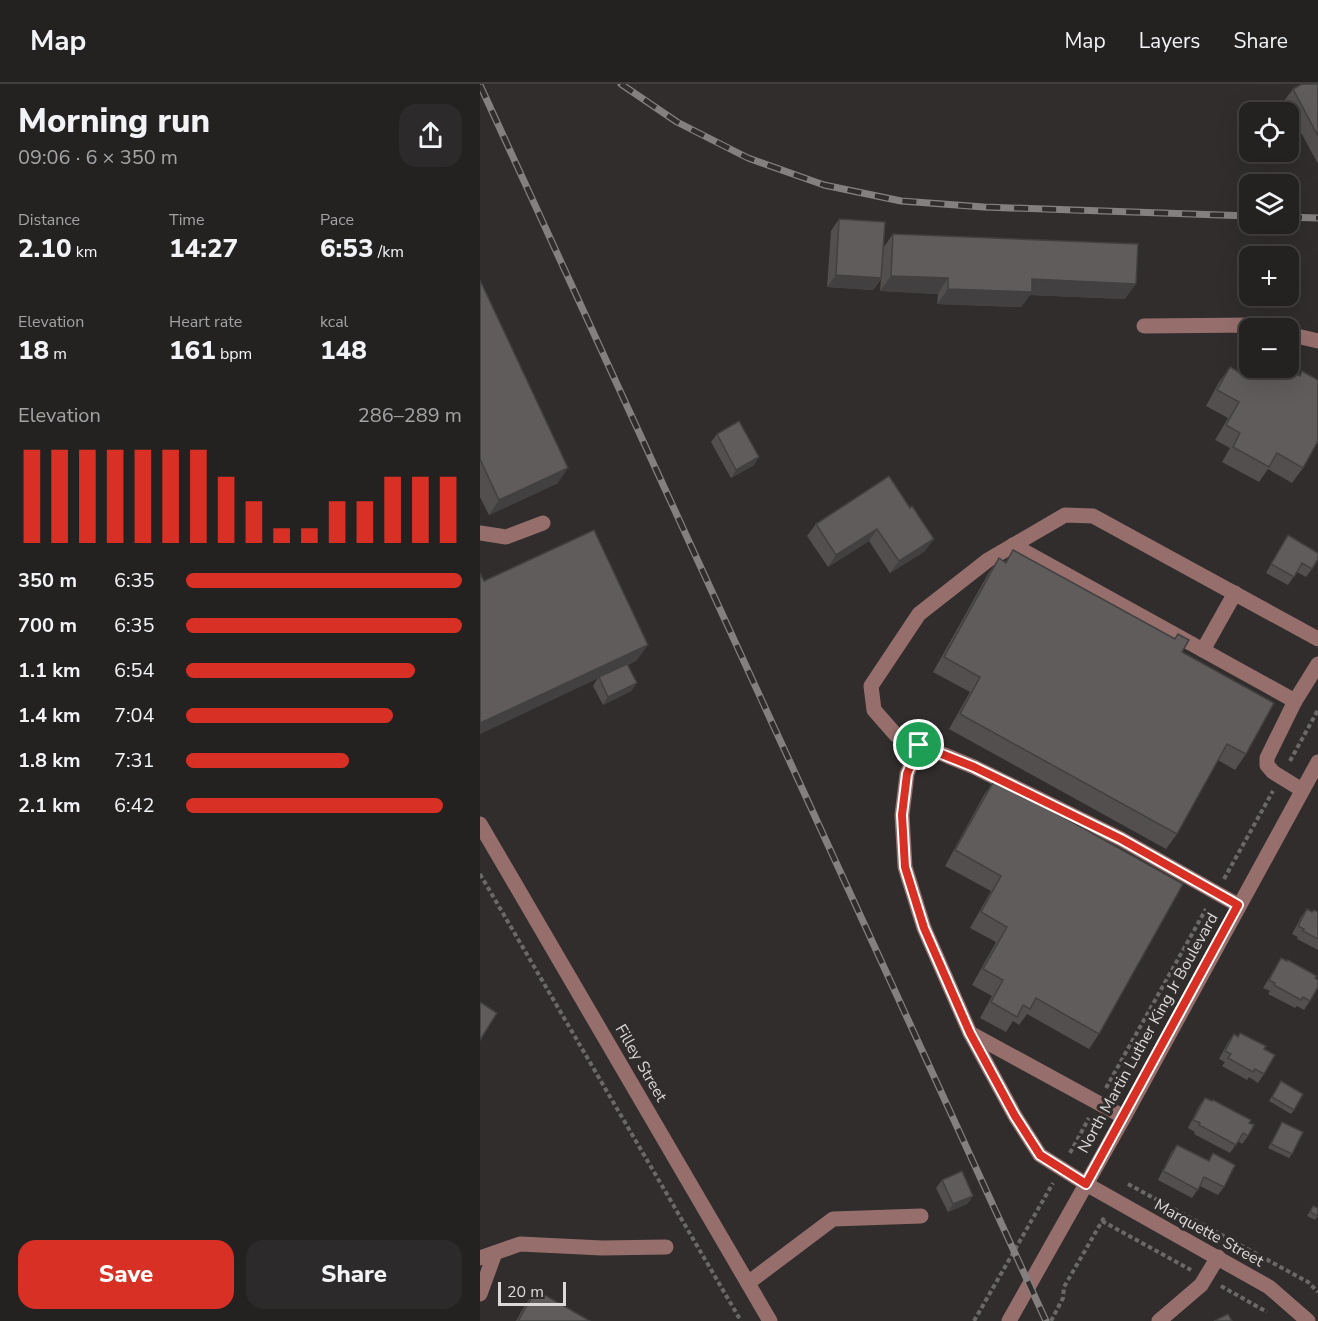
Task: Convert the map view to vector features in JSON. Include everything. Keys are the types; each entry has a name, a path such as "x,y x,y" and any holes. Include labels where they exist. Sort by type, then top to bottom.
{"street":[{"path":"1144,326 1239,325"},
{"path":"1299,337 1318,341"},
{"path":"1238,905 1121,839 974,767 896,735 874,710 871,686 920,614 988,560 1065,516 1093,516 1318,639"},
{"path":"480,533 506,537 543,523"},
{"path":"1013,545 1295,701"},
{"path":"1203,650 1235,593"},
{"path":"1302,790 1267,765 1267,758 1295,701 1318,664"},
{"name":"Marquette Street","path":"919,745 907,774 902,815 905,867 924,928 970,1033 1015,1116 1040,1155 1061,1170 1269,1287 1308,1321"},
{"name":"North Martin Luther King Jr Boulevard","path":"1009,1321 1124,1117 1318,762"},
{"name":"Filley Street","path":"480,824 770,1321"},
{"path":"970,1033 1124,1117"},
{"path":"748,1283 833,1219 921,1216"},
{"path":"480,1258 520,1244 602,1248 666,1246"},
{"path":"480,1294 495,1253"},
{"path":"1158,1321 1202,1285 1218,1257"}],"path":[{"path":"974,1321 1318,710"},
{"path":"480,874 741,1321"}],"building":[{"path":"1302,84 1318,84 1318,136 1293,89"},
{"path":"839,219 885,222 881,278 836,275"},
{"path":"893,234 1138,244 1136,284 1032,279 1032,292 948,289 948,278 891,276"},
{"path":"480,280 568,468 499,500 480,459"},
{"path":"1230,367 1239,372 1239,378 1299,378 1302,371 1318,380 1318,441 1303,468 1277,453 1269,467 1233,447 1240,433 1226,425 1239,402 1217,390"},
{"path":"739,421 759,457 736,470 717,434"},
{"path":"889,476 934,539 899,561 877,529 836,555 816,524"},
{"path":"594,530 648,645 480,723 480,573 484,581"},
{"path":"1288,535 1318,553 1318,559 1312,569 1302,563 1294,577 1271,564"},
{"path":"1013,550 1175,639 1178,634 1189,640 1182,652 1274,703 1246,754 1227,744 1177,834 960,714 980,677 944,657 999,558 1006,563"},
{"path":"627,664 637,683 608,697 599,677"},
{"path":"995,779 1183,884 1099,1034 1036,998 1030,1009 1023,1005 1017,1017 991,1002 1003,980 983,969 1007,927 981,912 1001,876 955,850"},
{"path":"1307,909 1318,912 1318,939 1298,926"},
{"path":"1281,958 1317,976 1315,978 1318,980 1318,987 1310,1001 1303,997 1301,1000 1269,980"},
{"path":"480,1002 497,1013 480,1040"},
{"path":"1240,1033 1266,1046 1264,1049 1275,1055 1264,1074 1255,1069 1253,1072 1228,1058 1231,1054 1225,1051 1234,1034 1238,1037"},
{"path":"1281,1081 1303,1094 1294,1110 1272,1097"},
{"path":"1205,1098 1251,1120 1249,1123 1254,1125 1248,1136 1243,1133 1236,1145 1193,1120"},
{"path":"1282,1122 1303,1132 1292,1154 1271,1144"},
{"path":"1177,1145 1209,1161 1213,1153 1235,1165 1224,1187 1204,1177 1198,1190 1163,1171"},
{"path":"962,1171 973,1196 953,1204 942,1180"},
{"path":"1313,1206 1318,1208 1318,1216 1310,1212"},
{"path":"536,1290 590,1321 518,1321"},
{"path":"1228,1314 1232,1321 1214,1321"}],"railway":[{"path":"621,84 677,122 748,158 824,185 901,201 984,207 1239,216"},
{"path":"480,85 1046,1321"},
{"path":"1299,217 1318,218"}],"route":[{"path":"919,745 974,767 1121,839 1238,905 1086,1184 1040,1155 1015,1116 970,1033 924,928 905,867 902,815 907,774 919,745"}]}
